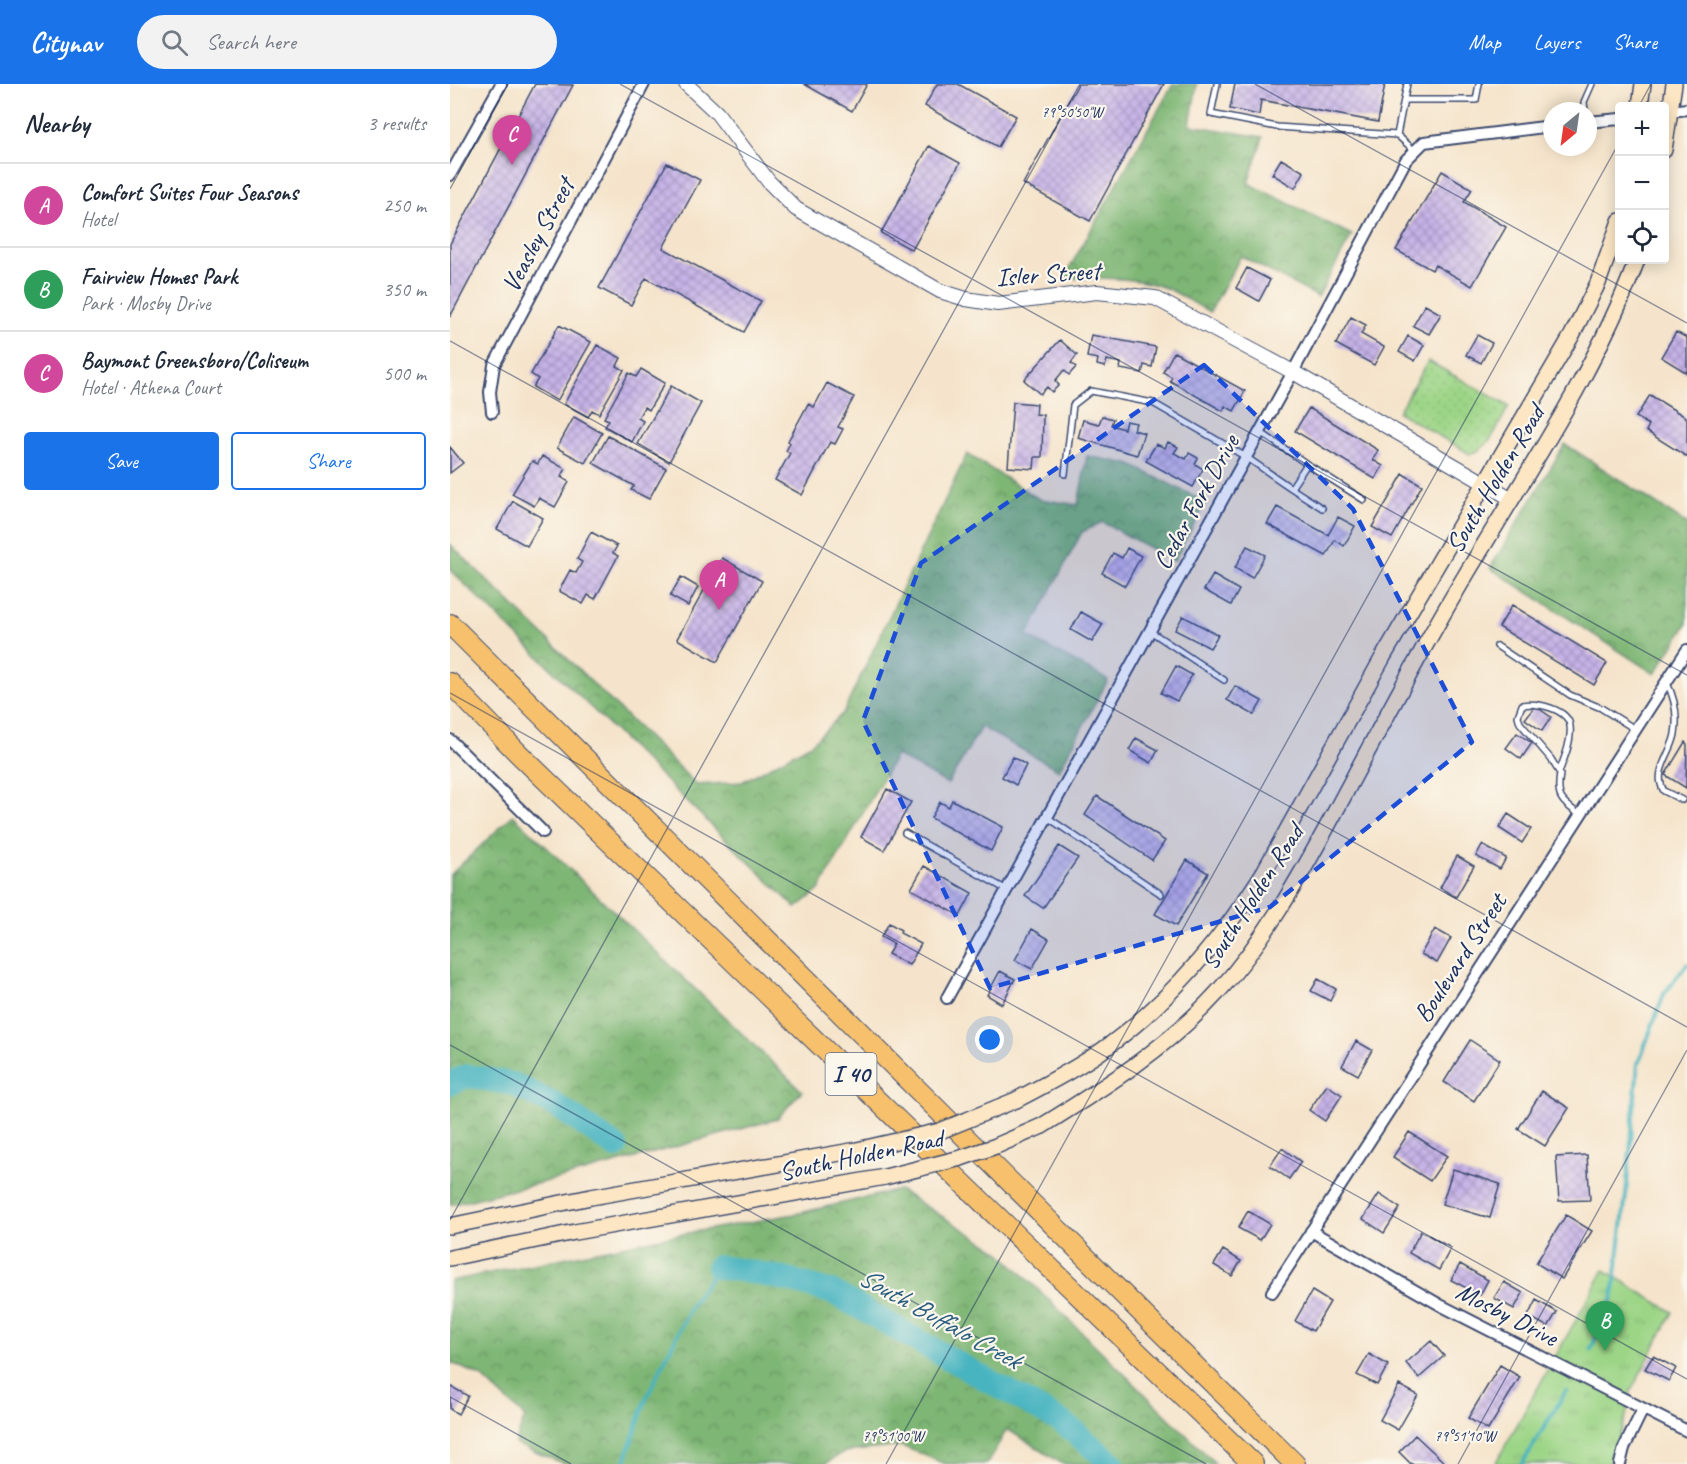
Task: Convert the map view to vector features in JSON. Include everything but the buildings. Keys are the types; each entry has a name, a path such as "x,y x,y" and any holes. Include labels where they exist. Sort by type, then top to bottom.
{"highway":[{"name":"I 40","path":"451,625 1295,1464"},
{"name":"I 40","path":"450,683 536,770 1253,1464"}],"main road":[{"path":"1640,102 1642,84"},
{"path":"1669,133 1674,111 1674,84"},
{"name":"South Holden Road","path":"450,1226 591,1197 856,1150 940,1131 1016,1100 1066,1074 1119,1038 1177,987 1223,932 1264,872 1383,657 1578,325 1598,283 1615,235"},
{"name":"South Holden Road","path":"450,1258 586,1230 885,1178 961,1158 1042,1126 1150,1055 1209,1002 1246,958 1270,924 1308,861 1430,636 1607,333 1635,264"}],"street":[{"path":"450,176 501,84"},
{"name":"Veasley Street","path":"492,412 490,392 494,365 644,84"},
{"name":"Isler Street","path":"686,84 717,113 769,182 796,209 940,291 966,299 998,304 1097,292 1155,298 1293,372 1512,499"},
{"path":"1597,121 1615,119"},
{"path":"1414,150 1424,142 1543,127"},
{"name":"Cedar Fork Drive","path":"947,998 1293,372 1406,160 1414,150"},
{"name":"Boulevard Street","path":"1272,1292 1687,650"},
{"path":"450,740 543,832"},
{"name":"Mosby Drive","path":"1311,1231 1442,1306 1687,1431"},
{"path":"1620,1464 1624,1448 1643,1409"}],"lane":[{"path":"1217,84 1211,114 1277,127 1397,135 1414,150"},
{"path":"1397,135 1407,84"},
{"path":"1404,100 1476,100 1479,84"},
{"path":"1584,102 1593,84"},
{"path":"1065,474 1073,405 1091,391 1153,403 1246,457 1322,508"},
{"path":"1260,432 1364,500"},
{"path":"1291,488 1308,464"},
{"path":"1150,631 1224,680"},
{"path":"1497,646 1570,696 1601,708 1635,729"},
{"path":"1666,682 1677,713 1675,735 1659,779 1664,791 1682,800"},
{"path":"1559,772 1551,759 1520,723 1518,716 1522,705 1536,704 1555,709 1569,721 1571,728 1569,741 1559,772 1558,787 1561,799 1580,815"},
{"path":"1047,818 1161,894"},
{"path":"905,833 1007,890"}],"highlighted area":[{"path":"1204,365 1353,509 1472,742 1270,907 990,988 863,721 921,563"}],"green space":[{"path":"1173,84 1197,84 1190,125 1263,137 1248,183 1352,235 1318,297 1241,256 1210,312 1156,285 1117,279 1064,278"},
{"path":"1428,361 1509,406 1484,447 1470,454 1398,412"},
{"path":"1565,444 1687,524 1687,624 1655,674 1490,568"},
{"path":"967,454 1039,499 1078,505 1087,456 1129,464 1206,502 1174,561 1102,522 1082,532 1027,636 1108,680 1059,770 981,727 948,784 896,755 819,890 796,908 450,570 450,544 697,785 742,782 811,744 843,713"},
{"path":"513,815 802,1091 777,1119 573,1175 450,1205 450,875"},
{"path":"899,1190 999,1251 1216,1464 1063,1464 1007,1429 987,1464 945,1464 902,1446 844,1452 825,1464 565,1464 515,1444 525,1417 482,1377 450,1362 450,1281 671,1236 795,1214"},
{"path":"1604,1270 1673,1312 1631,1391 1626,1416 1609,1464 1495,1464"}],"waterway":[{"path":"1591,1349 1613,1297 1626,1195 1638,1064 1664,994 1687,964"},
{"name":"South Buffalo Creek","path":"450,1083 468,1076 513,1084 557,1106 616,1147"},
{"path":"624,1464 646,1399 693,1302 718,1267"},
{"name":"South Buffalo Creek","path":"718,1267 776,1277 834,1293 1065,1424 1113,1464"},
{"path":"1522,1464 1566,1391"}],"place":[{"name":"Baymont Greensboro/Coliseum","path":"512,165"},
{"name":"Comfort Suites Four Seasons","path":"719,610"},
{"name":"Fairview Homes Park","path":"1605,1351"}]}
